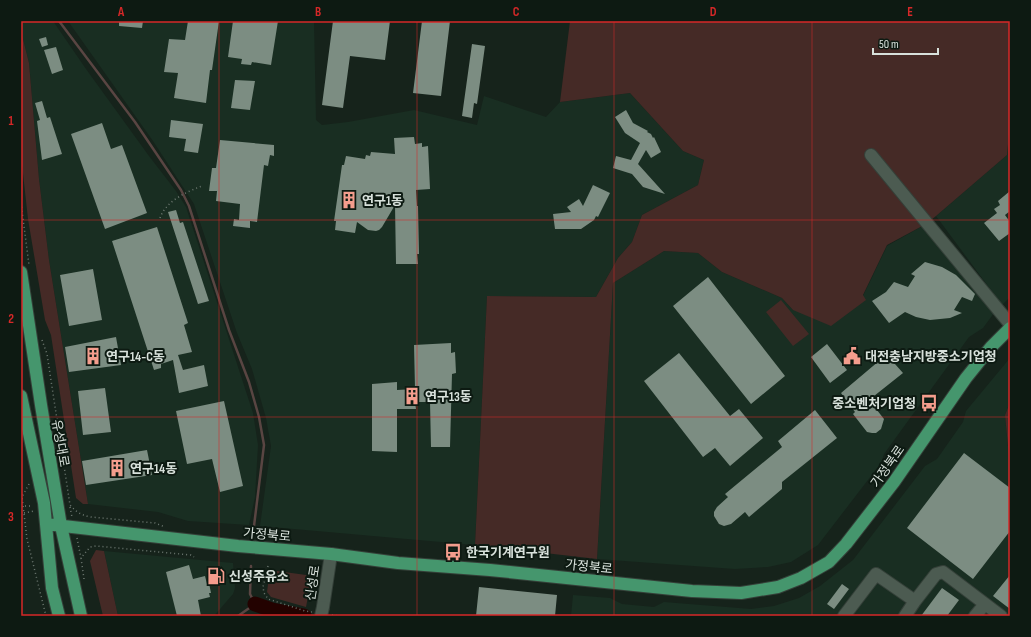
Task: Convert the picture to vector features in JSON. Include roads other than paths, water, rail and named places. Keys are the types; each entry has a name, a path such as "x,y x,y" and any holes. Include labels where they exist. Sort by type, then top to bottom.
{"main road":[{"name":"유성대로","path":"26,272 41,405 61,526 81,616"},
{"name":"가정북로","path":"46,524 238,546 331,554 398,563 490,570 692,591 741,594 778,587 801,578 829,562 846,544 894,482 966,378 1010,328"},
{"path":"21,396 44,503 52,588 58,616"}],"street":[{"path":"871,154 1010,324"},
{"name":"신성로","path":"323,613 331,554"},
{"path":"905,616 936,574 943,572 1001,616"},
{"path":"844,616 876,574 915,601"},
{"path":"975,616 985,604"}],"waterway":[{"path":"59,21 135,122 181,190 189,206 229,330 249,382 259,417 264,445 254,526"},
{"path":"238,616 255,604 250,594 251,566"},
{"path":"255,604 272,610 304,616"}],"place":[{"name":"연구1동","path":"349,200"},
{"name":"연구14-C동","path":"93,356"},
{"name":"대전충남지방중소기업청","path":"852,356"},
{"name":"연구13동","path":"412,396"},
{"name":"중소벤처기업청","path":"929,403"},
{"name":"연구14동","path":"117,468"},
{"name":"한국기계연구원","path":"453,552"},
{"name":"신성주유소","path":"216,576"}]}
